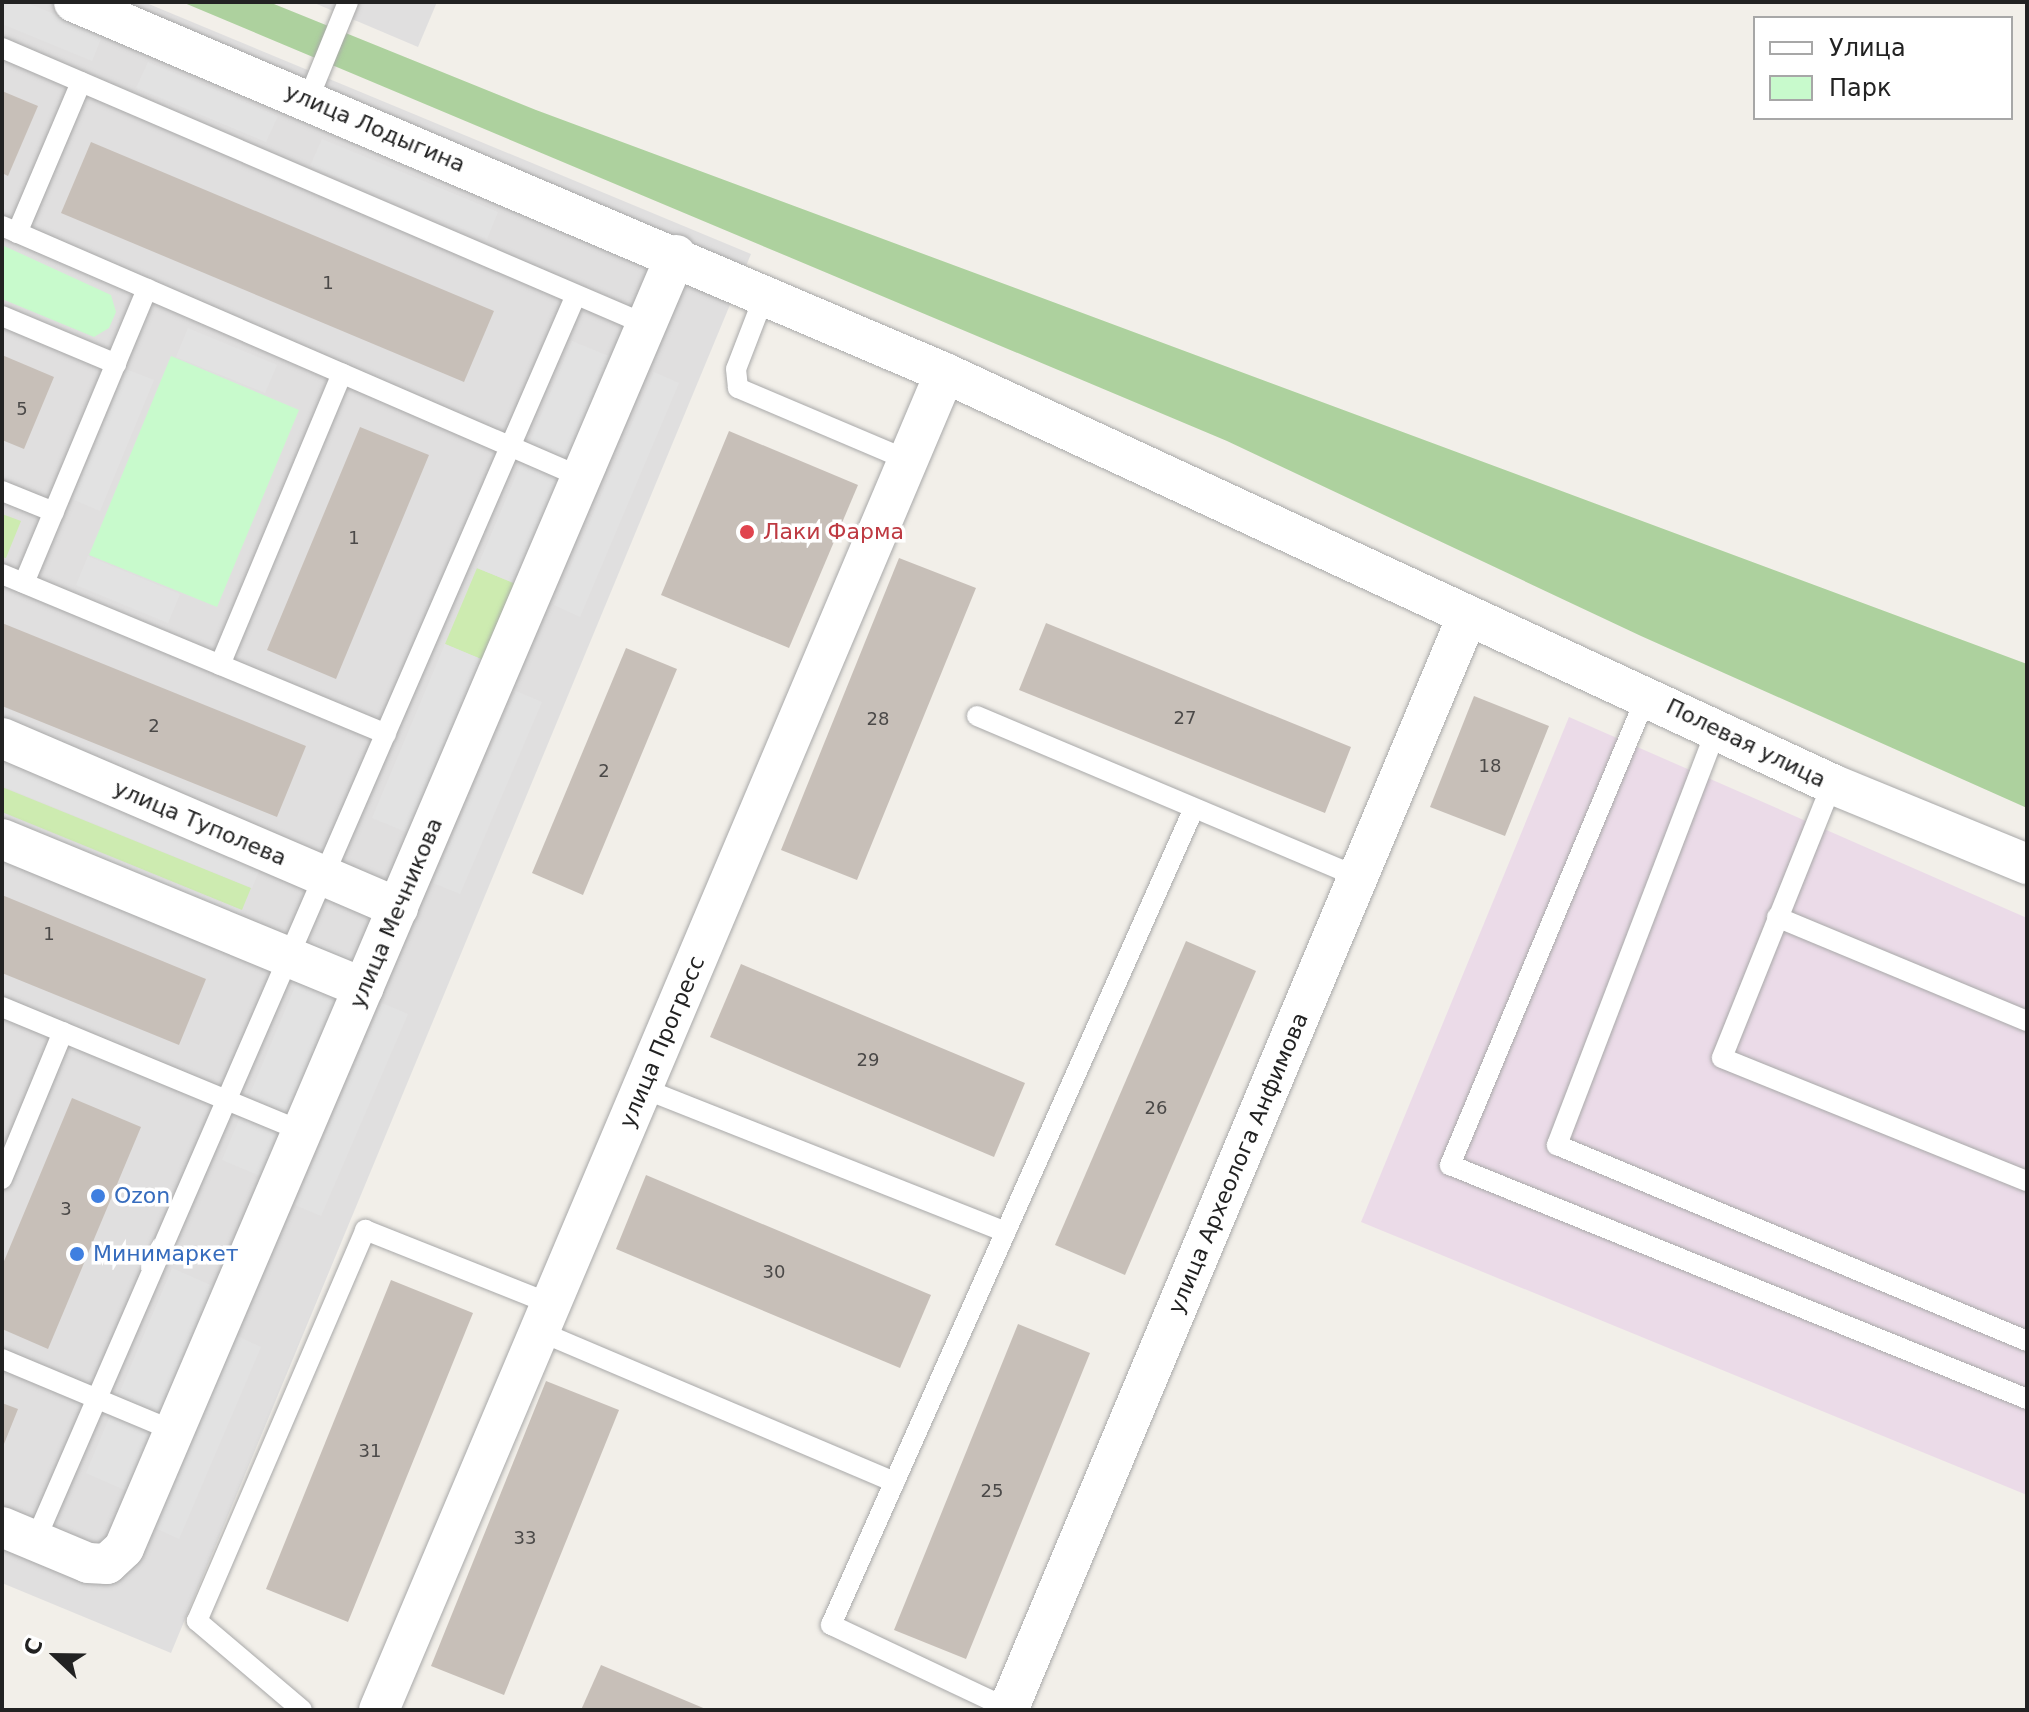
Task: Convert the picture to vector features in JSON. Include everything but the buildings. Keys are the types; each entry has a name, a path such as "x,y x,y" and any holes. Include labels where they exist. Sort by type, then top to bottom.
{"street":[{"name":"улица Лодыгина","path":"74,2 676,255 945,373"},
{"name":"улица Мечникова","path":"18,1534 88,1563 107,1564 124,1548 676,255"},
{"name":"улица Прогресс","path":"379,1710 945,373"},
{"name":"Полевая улица","path":"945,373 1467,617 1647,695 1832,784 2027,864"},
{"name":"улица Археолога Анфимова","path":"1009,1710 1467,617"},
{"name":"улица Туполева","path":"2,738 398,908"},
{"path":"2,839 364,988"}],"lane":[{"path":"308,100 348,2"},
{"path":"2,48 647,325"},
{"path":"81,82 10,229 581,477"},
{"path":"24,583 147,289"},
{"path":"765,294 736,369 738,388 908,460"},
{"path":"18,1534 96,1398 576,295"},
{"path":"2,316 116,364"},
{"path":"220,665 342,374"},
{"path":"2,491 54,512"},
{"path":"2,574 386,734"},
{"path":"1647,695 1450,1165 2027,1399"},
{"path":"977,716 1358,877"},
{"path":"1717,728 1557,1145 2027,1341"},
{"path":"1832,784 1722,1058 2027,1181"},
{"path":"1009,1710 831,1625 1194,808"},
{"path":"1777,917 2027,1021"},
{"path":"2,1007 302,1131"},
{"path":"2,1179 63,1032"},
{"path":"642,1088 1006,1232"},
{"path":"302,1710 197,1621 365,1230 895,1482"},
{"path":"2,1359 174,1431"}],"shaded area":[{"path":"2,2 144,2 751,254 171,1653 2,1583"},
{"path":"2,2 25,2 103,34 92,61 2,24"},
{"path":"312,2 437,2 418,47"},
{"path":"148,62 278,116 266,142 136,88"},
{"path":"322,139 498,212 487,239 310,166"},
{"path":"188,328 277,365 265,393 176,357"},
{"path":"572,341 616,359 521,586 477,568"},
{"path":"126,369 154,380 100,511 72,499"},
{"path":"654,372 679,383 580,617 554,605"},
{"path":"88,556 180,594 168,623 76,585"},
{"path":"445,644 488,662 416,836 372,818"},
{"path":"516,691 542,702 460,894 433,883"},
{"path":"1569,717 2027,918 2027,1495 1361,1222"},
{"path":"2,758 262,864 252,888 2,786"},
{"path":"2,813 241,911 233,931 2,836"},
{"path":"314,942 358,960 265,1178 222,1160"},
{"path":"382,1003 408,1014 321,1216 295,1205"},
{"path":"172,1268 215,1287 129,1492 86,1473"},
{"path":"235,1335 261,1347 179,1539 153,1527"}],"green space":[{"path":"182,2 269,2 536,110 2027,664 2027,808 1641,636 1227,441"},
{"path":"2,245 111,295 116,312 109,328 94,337 2,299"},
{"path":"171,356 299,410 217,607 89,555"},
{"path":"2,514 21,521 6,558 2,557"},
{"path":"477,568 521,586 488,662 445,644"},
{"path":"2,787 251,888 242,910 2,812"}],"place":[{"name":"Лаки Фарма","path":"747,532"},
{"name":"Ozon","path":"98,1196"},
{"name":"Минимаркет","path":"77,1254"}]}
